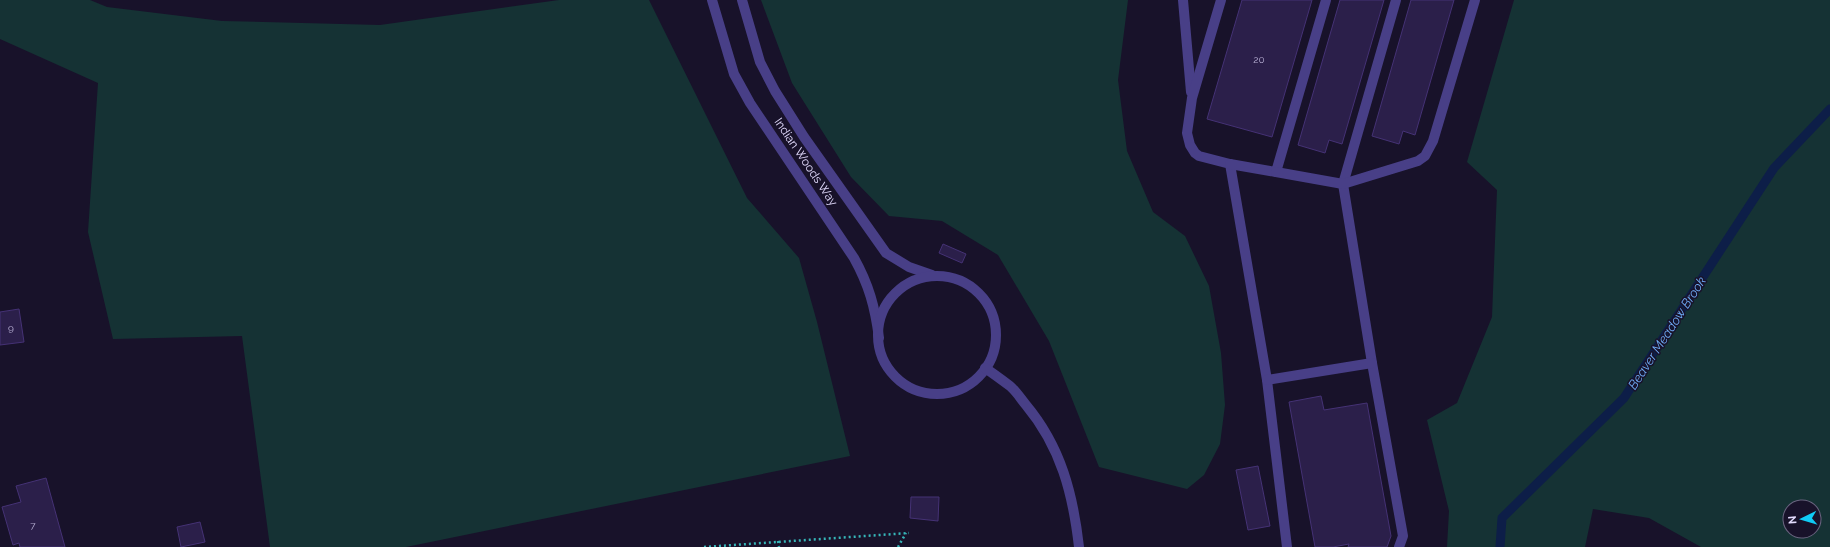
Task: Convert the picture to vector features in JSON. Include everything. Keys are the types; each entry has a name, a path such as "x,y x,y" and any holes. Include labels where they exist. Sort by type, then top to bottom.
{"street":[{"name":"Indian Woods Way","path":"712,0 734,74 750,103 854,258 863,274 871,295 878,338"},
{"name":"Indian Woods Way","path":"742,0 760,62 775,91 804,137 886,253 909,267 934,276"},
{"path":"1183,0 1192,98"},
{"path":"1221,0 1192,98 1187,133 1190,145 1199,156 1230,164 1343,184 1418,161 1425,156 1433,141 1475,0"},
{"path":"1276,172 1326,0"},
{"path":"1396,0 1343,184 1372,363 1403,536 1399,547"},
{"path":"1230,164 1267,380 1287,547"},
{"path":"934,276 954,278 971,287 981,296 994,318 995,344 992,357 986,368 978,378 957,390 946,393 922,392 900,380 891,372 884,361 878,338 882,315 886,304 894,295 902,287 912,282 934,276"},
{"path":"1267,380 1372,363"},
{"path":"986,368 1012,387 1035,416 1053,445 1067,480 1077,529 1079,547"}],"path":[{"path":"898,547 906,533"},
{"path":"704,547 910,533"},
{"path":"778,541 779,547"}],"green space":[{"path":"0,0 90,0 107,7 222,21 380,25 559,0 649,0 747,198 799,258 817,322 850,456 406,547 270,547 242,336 113,339 88,232 98,83 0,39"},
{"path":"761,0 1128,0 1118,80 1127,151 1153,212 1185,236 1209,286 1221,353 1225,405 1220,444 1204,475 1187,489 1099,467 1049,341 998,255 942,221 889,216 851,177 792,83"},
{"path":"1514,0 1830,0 1830,547 1701,547 1649,518 1593,509 1585,547 1447,547 1449,511 1427,420 1457,403 1492,317 1497,190 1467,162"}],"building":[{"path":"1242,0 1312,0 1272,137 1207,119"},
{"path":"1340,0 1384,0 1342,144 1329,140 1325,153 1298,145"},
{"path":"1411,0 1454,0 1415,135 1403,131 1399,144 1372,136"},
{"path":"943,244 966,254 962,263 939,253"},
{"path":"19,309 24,342 0,345 0,312"},
{"path":"1321,396 1324,410 1367,403 1391,536 1387,547 1348,547 1349,544 1333,547 1315,547 1289,402"},
{"path":"1258,466 1270,526 1248,530 1236,470"},
{"path":"46,478 65,547 20,547 19,543 13,545 2,507 21,502 16,486"},
{"path":"911,497 939,497 938,521 910,518"},
{"path":"200,522 205,542 181,547 177,527"}],"waterway":[{"name":"Beaver Meadow Brook","path":"1500,547 1502,518 1624,398 1774,168 1830,109"}]}
